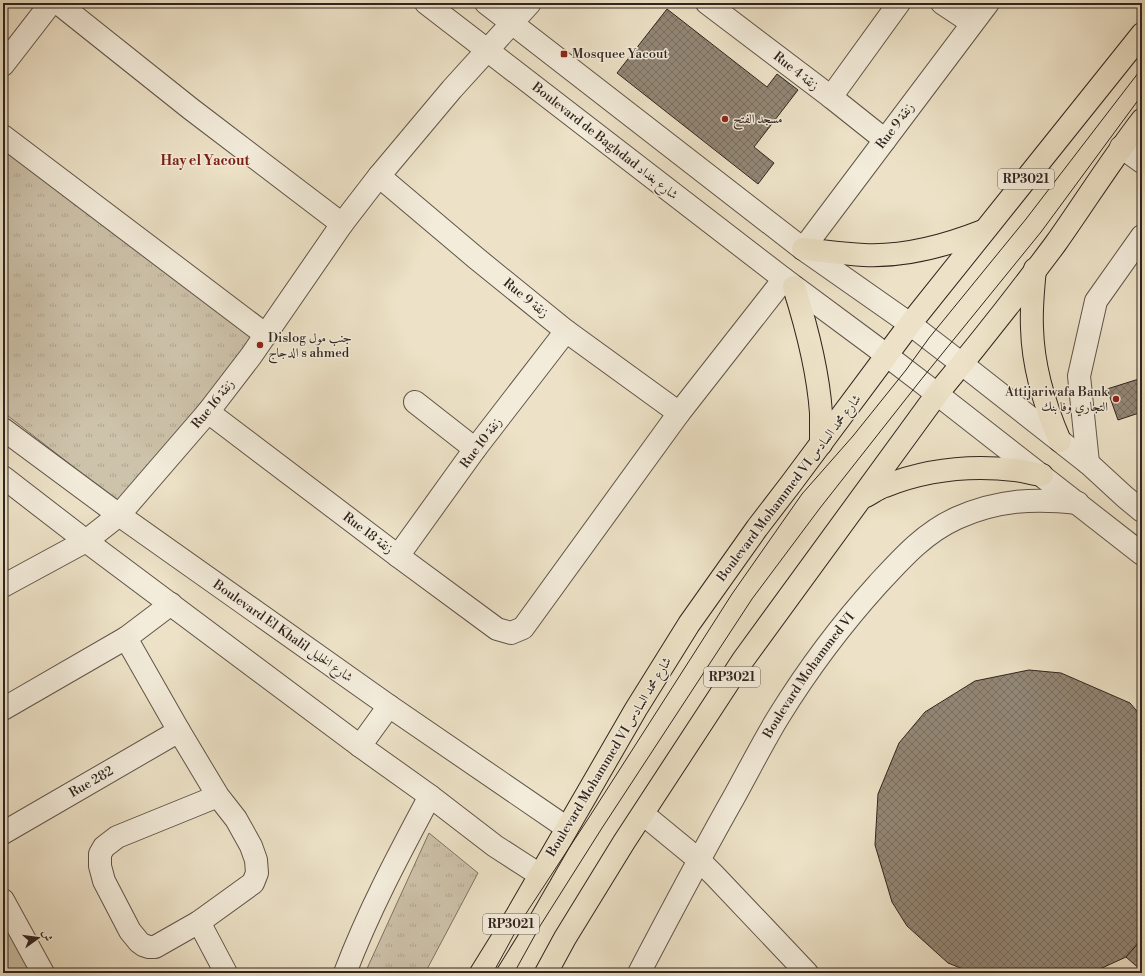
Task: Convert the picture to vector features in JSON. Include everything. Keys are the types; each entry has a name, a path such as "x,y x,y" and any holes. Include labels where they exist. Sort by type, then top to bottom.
{"main road":[{"name":"Boulevard Mohammed VI شارع محمد السادس","path":"481,973 540,875 636,709 689,624 757,528 910,324 1142,34"},
{"name":"RP3021","path":"546,973 565,938 643,814 743,660 938,394 1056,243 1121,147 1142,120"},
{"path":"803,248 864,255 895,254 955,242 984,231"},
{"path":"1035,269 1032,298 1032,328 1035,357 1040,386 1048,414 1060,441"},
{"path":"789,283 804,317 812,348 817,380 821,444"},
{"path":"861,499 883,486 908,478 935,472 988,468 1015,470 1042,475"}],"street":[{"path":"3,65 50,3"},
{"path":"58,3 191,109 342,224"},
{"name":"Boulevard de Baghdad شارع بغداد","path":"426,3 789,283 938,394 1142,554"},
{"path":"486,3 803,248 910,324 962,364 1088,463 1142,511"},
{"name":"Rue 16 زنقة","path":"3,586 86,541 119,515 208,412 266,335 342,224 378,176 452,89 530,3"},
{"name":"Rue 4 زنقة","path":"707,3 885,140"},
{"path":"831,97 899,3"},
{"path":"942,3 972,23"},
{"name":"Rue 9 زنقة","path":"803,248 988,3"},
{"path":"3,136 266,335"},
{"path":"1121,147 1142,162"},
{"name":"Rue 9 زنقة","path":"378,176 566,331 679,413"},
{"path":"1088,463 1080,376 1096,301 1142,236"},
{"path":"679,413 789,283"},
{"name":"Rue 10 زنقة","path":"398,556 566,331"},
{"path":"414,402 476,450"},
{"name":"Rue 18 زنقة","path":"208,412 497,629 511,633 523,628 679,413"},
{"name":"Boulevard El Khalil شارع الخليل","path":"3,429 119,515 389,706 567,828"},
{"path":"3,477 360,746 430,796 495,846 540,875"},
{"name":"Boulevard Mohammed VI","path":"639,973 699,860 779,716 805,676 863,600 915,546 956,518 980,509 1003,503 1028,500 1053,500 1078,503"},
{"path":"3,709 126,638 171,604"},
{"path":"126,638 218,796 236,819 251,846 256,860 256,873 253,883 199,922 155,947 143,945 130,931 104,881 100,866 100,854 104,847 117,837 218,796"},
{"path":"360,746 389,706"},
{"name":"Rue 282","path":"3,833 179,731"},
{"path":"345,973 368,916 430,796"},
{"path":"643,814 699,860 807,973"},
{"path":"3,900 43,973"},
{"path":"199,922 226,973"}],"green space":[{"path":"3,140 263,339 125,507 3,412"},
{"path":"429,833 478,873 425,973 365,973"},
{"path":"3,903 41,973 3,973"}],"building":[{"name":"مسجد الفتح","path":"667,9 767,87 777,74 798,90 754,147 774,163 758,184 617,73"},
{"path":"1142,378 1142,412 1118,420 1107,389"},
{"path":"1029,670 1061,673 1130,703 1142,717 1142,939 1126,957 1091,973 973,973 948,963 907,926 892,902 875,845 878,794 899,743 925,712 975,681"},
{"path":"1142,939 1142,971 1126,957"}],"tram line":[{"path":"493,973 523,918 732,594 802,494 853,436 906,370 929,338 1026,219 1142,68"},
{"path":"514,973 540,926 602,828 752,599 820,508 920,381 1041,232 1142,95"}],"place":[{"name":"Mosquee Yacout","path":"564,54"},
{"name":"مسجد الفتح","path":"725,119"},
{"name":"Dislog جنب مول الدجاج s ahmed","path":"260,345"},
{"name":"Attijariwafa Bank التجاري وفا بنك","path":"1116,399"}],"district":[{"name":"Hay el Yacout","path":"205,161"}]}
